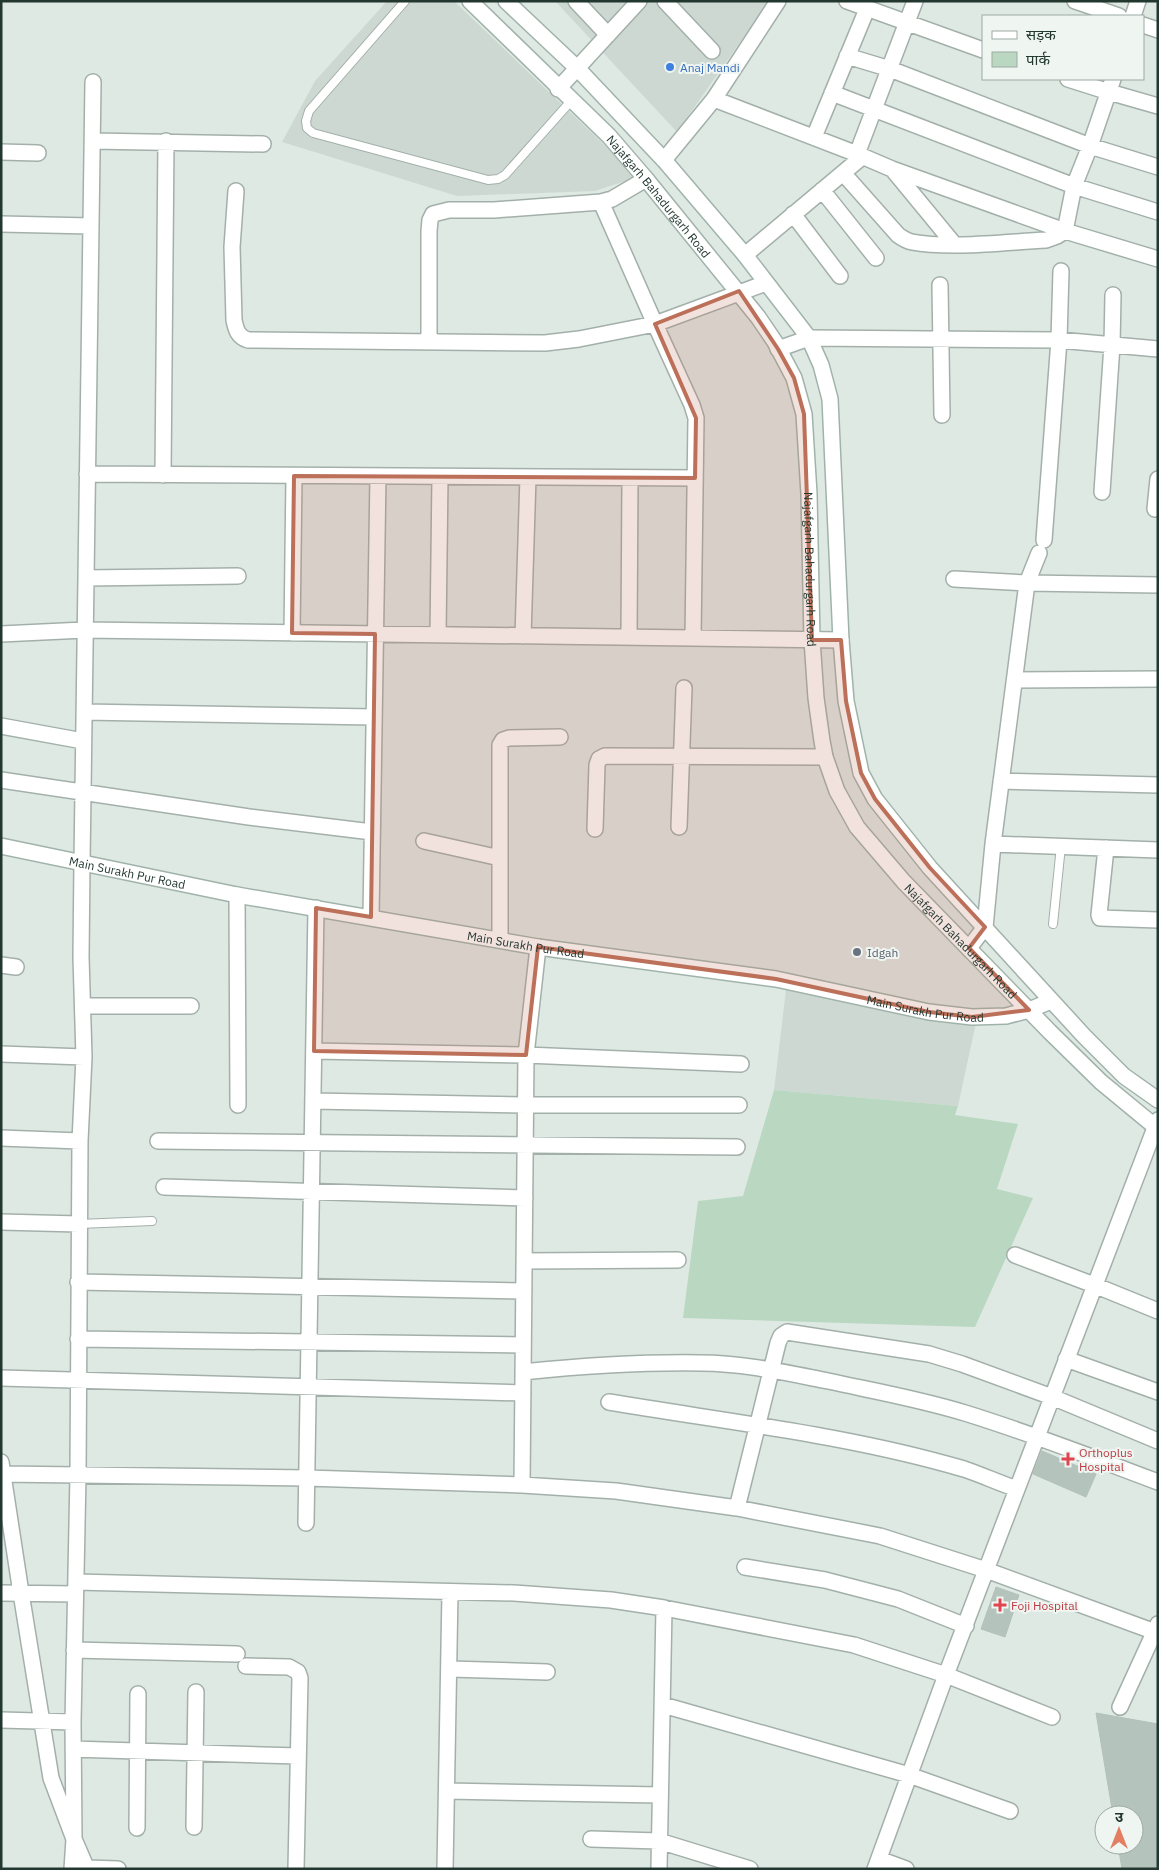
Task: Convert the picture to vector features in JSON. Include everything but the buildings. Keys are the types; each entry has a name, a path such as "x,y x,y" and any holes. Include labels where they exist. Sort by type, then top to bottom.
{"street":[{"name":"Najafgarh Bahadurgarh Road","path":"470,1 609,136 646,179 758,317 794,378 804,414 809,494 812,640 816,698 825,757 837,791 857,827 904,882 1101,1082 1157,1125"},
{"name":"Najafgarh Bahadurgarh Road","path":"506,1 577,68 664,160 745,254 809,338 821,365 830,398 841,640 846,701 861,773 875,799 930,868 1084,1036 1124,1076 1158,1100"},
{"path":"576,1 608,35"},
{"path":"558,88 639,1"},
{"path":"665,1 712,51"},
{"path":"664,160 714,99 778,1"},
{"path":"745,254 843,173 860,155 915,1"},
{"path":"1075,1 1115,15"},
{"path":"1133,15 1138,1"},
{"path":"814,137 847,56 859,4 907,24 982,50"},
{"path":"1144,24 1158,30"},
{"path":"847,56 890,69 1090,146 1158,167"},
{"path":"1074,80 1111,86 1158,106"},
{"path":"72,1869 74,1839 73,1722 78,1475 77,1380 80,1141 84,1057 84,1006 81,957 84,630 93,82"},
{"path":"843,173 898,235 910,242 954,244 1046,240 1065,231 1074,186 1111,86"},
{"path":"832,93 1074,186 1158,212"},
{"path":"714,99 892,169 1065,231 1158,259"},
{"path":"92,141 263,144"},
{"path":"163,474 166,141"},
{"path":"1,152 38,153"},
{"path":"892,169 954,244"},
{"path":"429,341 429,231 430,220 433,214 449,210 494,210 601,202 612,199 646,179"},
{"path":"236,190 232,247 234,320 236,331 242,338 248,340 545,343 579,339 655,324 766,283"},
{"path":"822,190 876,258"},
{"path":"601,202 692,405 696,418 693,638"},
{"path":"793,214 840,276"},
{"path":"1,224 91,226"},
{"path":"969,948 984,927 1027,583 1041,546 1059,340 1061,271"},
{"path":"940,285 942,415"},
{"path":"1102,492 1112,345 1113,295"},
{"path":"778,349 809,338 1059,340 1158,348"},
{"path":"87,474 694,478"},
{"path":"292,633 294,476"},
{"path":"370,917 378,476"},
{"path":"438,635 440,477"},
{"path":"523,636 528,477"},
{"path":"629,637 630,478"},
{"path":"1155,508 1158,479"},
{"path":"86,578 238,576"},
{"path":"954,580 1158,585"},
{"path":"1,634 84,630 841,640"},
{"path":"1014,680 1158,680"},
{"path":"679,827 684,688"},
{"path":"84,712 374,717"},
{"path":"1,726 83,741"},
{"path":"500,939 500,745 509,738 560,737"},
{"path":"595,829 598,765 599,759 605,756 825,757"},
{"path":"1,780 249,817 372,832"},
{"path":"1001,781 1158,785"},
{"path":"424,841 500,858"},
{"path":"993,844 1158,850"},
{"name":"Main Surakh Pur Road","path":"1,846 237,894 538,947 776,979 929,1012 972,1017 1006,1016 1029,1010 1051,1000"},
{"path":"1106,848 1100,918 1158,920"},
{"path":"237,894 238,1105"},
{"path":"306,1523 316,908"},
{"path":"522,1485 526,1055 538,947"},
{"path":"84,1006 191,1006"},
{"path":"314,1051 526,1055 741,1064"},
{"path":"1,1054 84,1057"},
{"path":"313,1102 739,1105"},
{"path":"906,1869 876,1864 1036,1436 1157,1125"},
{"path":"1,1138 80,1141"},
{"path":"158,1141 737,1148"},
{"path":"164,1187 525,1198"},
{"path":"1,1222 79,1224"},
{"path":"1015,1255 1158,1311"},
{"path":"524,1261 678,1260"},
{"path":"78,1282 524,1292"},
{"path":"737,1508 778,1343 781,1336 787,1332 929,1354 1052,1397 1158,1441"},
{"path":"78,1339 523,1345"},
{"path":"1066,1359 1158,1392"},
{"path":"523,1372 578,1366 702,1363 771,1371 903,1396 965,1413 1036,1436 1158,1482"},
{"path":"1,1378 523,1393"},
{"path":"609,1402 758,1424 889,1450 965,1470 1017,1489"},
{"path":"118,1869 87,1868 51,1778 20,1594 2,1470 78,1475 307,1478 522,1485 616,1492 737,1508 880,1536 986,1570 1157,1629 1120,1707"},
{"path":"745,1567 825,1580 898,1599 966,1626"},
{"path":"1,1593 20,1594 76,1588 564,1595 664,1608 854,1645 946,1675 1052,1716"},
{"path":"445,1869 450,1592"},
{"path":"659,1869 664,1608"},
{"path":"74,1650 241,1660 290,1667 298,1672 300,1678 296,1869"},
{"path":"450,1669 547,1672"},
{"path":"194,1827 196,1692"},
{"path":"137,1828 138,1694"},
{"path":"663,1704 909,1776 1010,1811"},
{"path":"1,1720 73,1722"},
{"path":"73,1750 298,1756"},
{"path":"447,1791 660,1795"},
{"path":"591,1839 659,1841 750,1869"}],"lane":[{"path":"405,1 309,111 306,121 307,128 313,133 488,180 498,179 505,175 571,101"},
{"path":"1052,924 1061,846"},
{"path":"79,1224 152,1221"}],"highlighted area":[{"path":"739,291 778,349 794,378 804,414 812,640 841,640 846,701 861,773 875,799 930,868 985,927 969,948 1029,1010 972,1017 929,1012 776,979 538,947 526,1055 314,1051 316,908 371,917 375,634 292,633 294,476 695,478 696,418 655,324"}],"shaded area":[{"path":"387,1 454,1 638,177 595,191 457,196 282,142 315,81"},
{"name":"Anaj Mandi","path":"555,1 769,1 677,132"},
{"path":"786,990 943,1022 976,1023 958,1106 774,1090"}],"green space":[{"path":"774,1090 958,1106 955,1115 1018,1124 997,1189 1033,1198 975,1327 683,1318 698,1201 743,1196"}],"place":[{"name":"Anaj Mandi","path":"670,67"},
{"name":"Idgah","path":"857,952"},
{"name":"Orthoplus Hospital","path":"1068,1459"},
{"name":"Foji Hospital","path":"1000,1605"}]}
